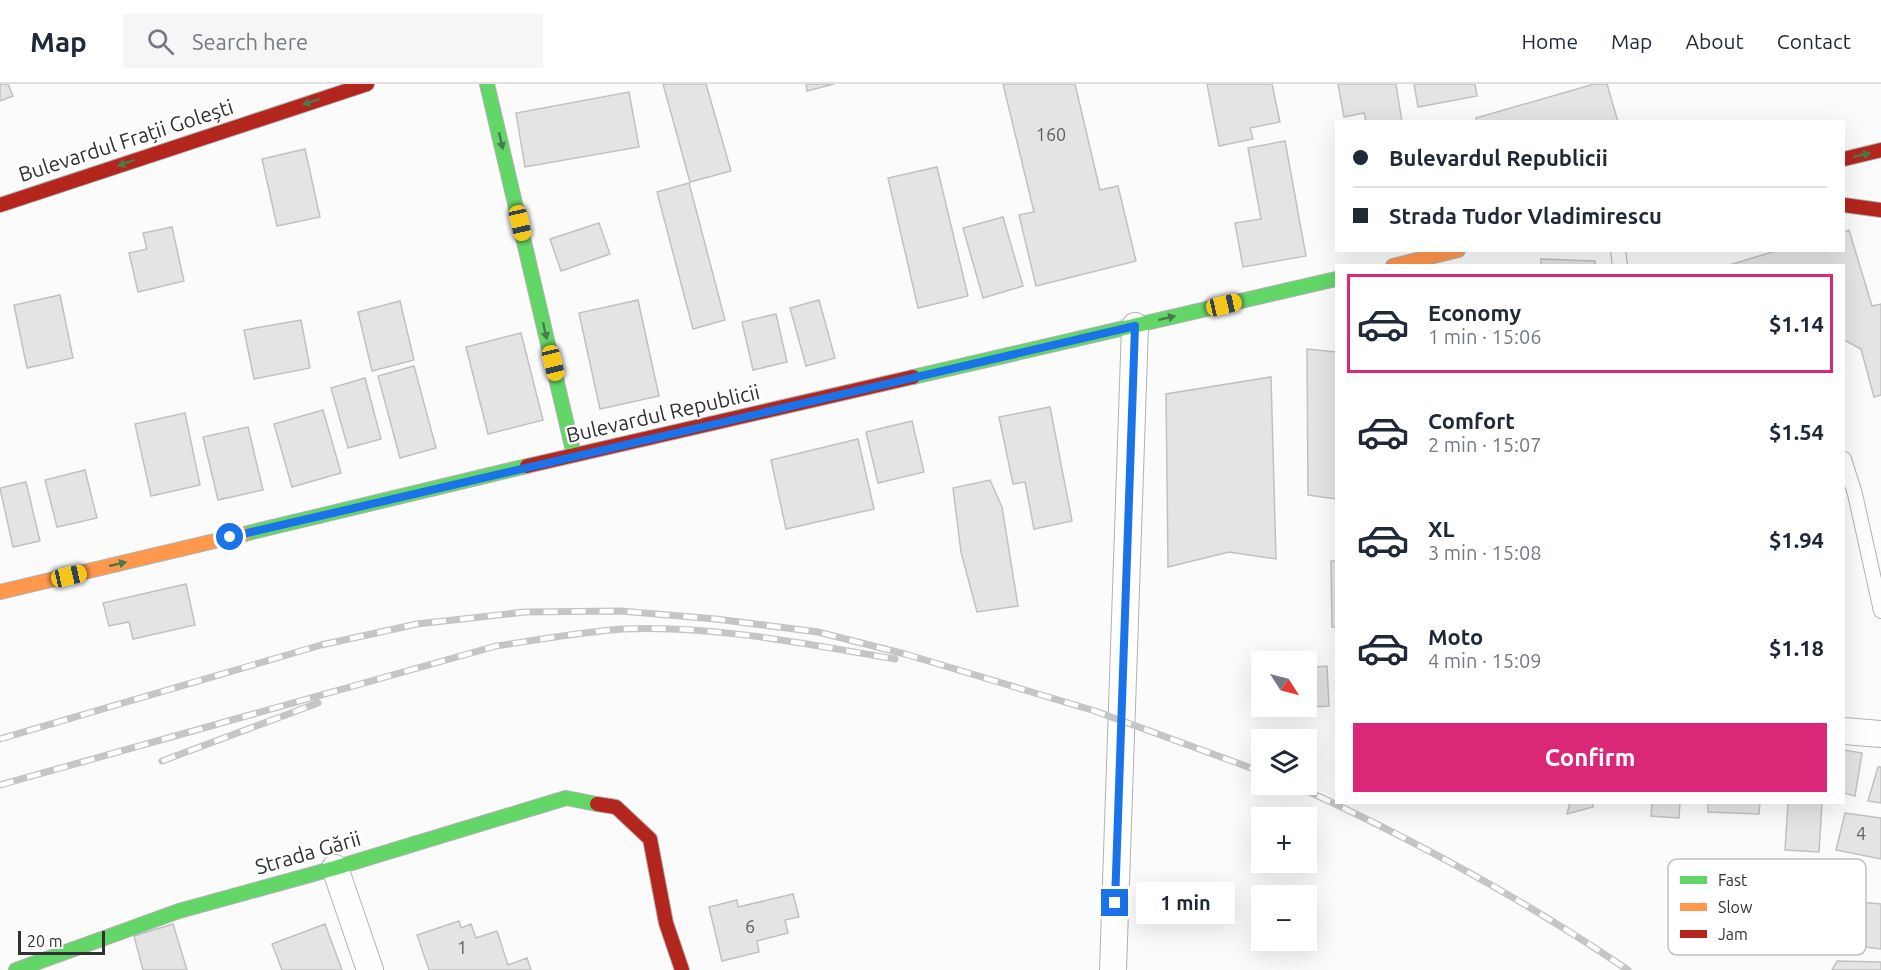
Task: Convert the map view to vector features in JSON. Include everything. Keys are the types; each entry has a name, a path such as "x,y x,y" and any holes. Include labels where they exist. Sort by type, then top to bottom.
{"main road":[{"name":"Bulevardul Frații Golești","path":"0,205 367,84"},
{"path":"487,84 574,455"},
{"path":"1845,159 1881,150"},
{"path":"1845,205 1881,210"},
{"path":"1402,264 1450,252"},
{"name":"Bulevardul Republicii","path":"0,592 574,455 1335,279"},
{"name":"Strada Gării","path":"16,970 179,911 335,868 566,798 616,807 650,838 666,923 682,970"}],"street":[{"path":"1113,970 1135,326"},
{"path":"1845,731 1881,734"},
{"path":"335,868 370,970"}],"lane":[{"path":"1845,462 1855,494 1881,611"}],"building":[{"path":"0,84 8,84 13,96 0,101"},
{"path":"663,84 706,84 731,171 690,182"},
{"path":"806,84 834,84 807,91"},
{"path":"1003,84 1075,84 1100,190 1118,186 1136,261 1036,286 1019,215 1034,212"},
{"path":"1207,84 1272,84 1280,122 1250,128 1253,139 1219,146"},
{"path":"1338,84 1396,84 1402,120 1366,120 1364,113 1344,117"},
{"path":"1414,84 1475,84 1477,96 1418,107"},
{"path":"1594,84 1607,84 1617,120 1476,120 1476,118"},
{"path":"629,92 639,147 525,167 516,113"},
{"path":"1285,141 1306,256 1243,267 1235,223 1261,219 1248,148"},
{"path":"305,149 320,217 277,226 262,159"},
{"path":"937,167 968,296 918,308 888,178"},
{"path":"689,183 725,320 693,329 657,192"},
{"path":"1003,217 1023,286 983,298 963,228"},
{"path":"599,223 610,254 561,271 550,239"},
{"path":"172,227 184,281 138,292 129,253 147,249 143,233"},
{"path":"1849,230 1872,306 1881,304 1881,395 1874,397 1861,349 1845,341 1845,264 1733,264 1772,252 1845,252 1845,232"},
{"path":"1541,259 1595,261 1595,264 1541,264"},
{"path":"60,295 73,358 27,368 14,305"},
{"path":"638,300 659,396 600,409 579,313"},
{"path":"819,300 835,358 806,366 790,308"},
{"path":"400,301 414,360 372,371 358,312"},
{"path":"776,314 787,362 753,370 742,322"},
{"path":"301,320 310,368 254,379 244,330"},
{"path":"521,333 543,420 488,434 466,347"},
{"path":"1307,349 1335,352 1335,499 1308,495"},
{"path":"414,366 436,448 400,458 378,376"},
{"path":"1271,377 1276,559 1229,552 1168,567 1166,394"},
{"path":"365,378 381,439 348,448 331,388"},
{"path":"1050,407 1072,521 1034,529 1025,482 1013,484 999,417"},
{"path":"323,410 341,473 292,487 274,424"},
{"path":"185,413 200,485 151,496 135,424"},
{"path":"912,421 924,472 878,483 866,432"},
{"path":"248,427 263,490 218,500 203,437"},
{"path":"858,439 874,509 786,529 771,460"},
{"path":"85,470 97,518 57,527 45,480"},
{"path":"990,480 1002,507 1018,606 977,612 961,552 953,488"},
{"path":"26,482 40,541 13,547 0,488"},
{"path":"1331,561 1335,561 1335,627 1332,627"},
{"path":"186,584 195,625 133,639 129,622 109,626 103,603"},
{"path":"1327,666 1329,706 1317,707 1317,667"},
{"path":"1845,750 1862,753 1855,796 1845,793"},
{"path":"1878,767 1881,767 1881,803 1868,801"},
{"path":"1570,804 1593,804 1593,807 1567,814"},
{"path":"1652,804 1680,804 1679,818 1651,816"},
{"path":"1708,804 1760,804 1759,814 1708,812"},
{"path":"1788,804 1822,804 1819,852 1785,850"},
{"path":"1845,813 1881,818 1881,859 1836,850"},
{"path":"793,894 799,917 785,920 788,933 757,941 759,952 722,961 709,907 737,900 738,907"},
{"path":"1866,902 1881,904 1881,949 1866,947"},
{"path":"459,921 461,928 471,924 476,938 497,931 508,965 527,958 531,970 429,970 417,935"},
{"path":"173,924 187,970 143,970 134,936"},
{"path":"325,924 342,970 282,970 272,944"},
{"path":"1837,961 1881,962 1881,970 1832,970"}],"railway":[{"path":"0,739 321,645 417,624 525,612 620,611 716,619 818,632 905,654 1095,711 1251,768"},
{"path":"0,785 496,646 575,634 623,629 691,630 759,637 895,659"},
{"path":"162,761 318,703"},
{"path":"1315,795 1422,847 1506,893 1628,970"}],"traffic: fast":[{"path":"487,84 574,455"},
{"path":"913,377 1335,279"},
{"path":"244,534 527,466"},
{"path":"16,970 179,911 335,868 566,798 597,804"}],"traffic: slow":[{"path":"1401,264 1450,252"},
{"path":"0,592 244,534"}],"traffic: jam":[{"path":"0,205 367,84"},
{"path":"1845,159 1881,150"},
{"path":"1845,205 1881,210"},
{"path":"527,466 913,377"},
{"path":"597,804 616,807 650,839 666,923 682,970"}],"route":[{"path":"230,537 1135,326 1115,903"}]}
